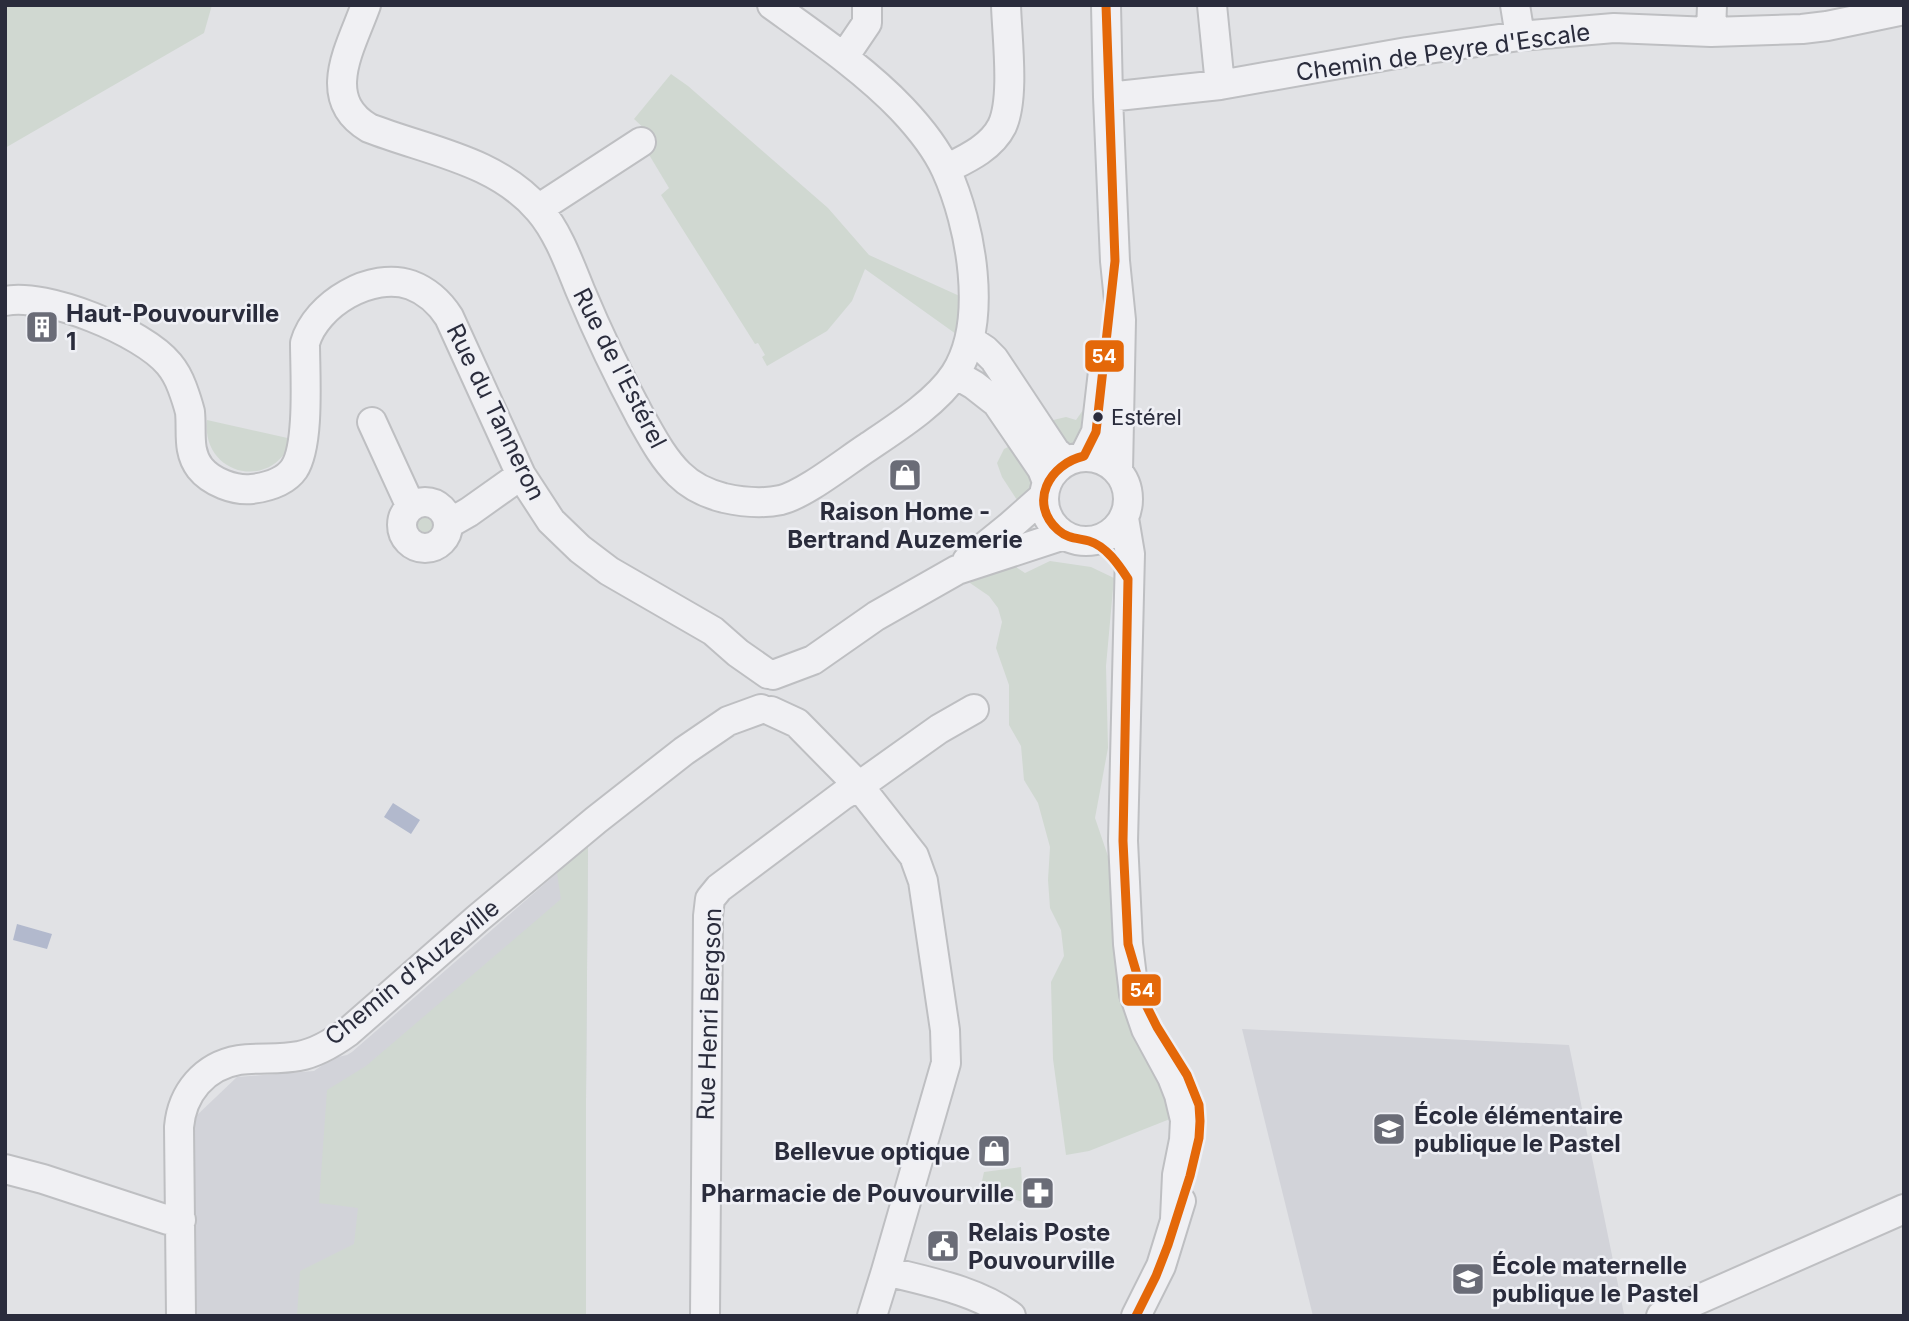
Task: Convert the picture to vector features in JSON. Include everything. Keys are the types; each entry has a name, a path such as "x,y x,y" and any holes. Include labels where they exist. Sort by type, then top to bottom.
{"street":[{"name":"Rue de l'Estérel","path":"366,5 341,83 345,105 351,113 369,128 477,165 503,179 538,209 550,225 566,257 596,328 629,395 668,462 682,477 698,488 719,497 760,502 782,499 800,492 891,432 940,392 955,374 970,340 975,282 969,241 946,169 925,136 900,107 844,57 772,5"},
{"path":"844,57 867,23 867,5"},
{"path":"946,169 973,156 991,141 1002,127 1009,91 1006,5"},
{"path":"1106,5 1115,261 1121,320 1118,471"},
{"path":"1212,5 1220,85"},
{"path":"1514,5 1520,36"},
{"name":"Chemin de Peyre d'Escale","path":"1108,97 1220,85 1407,52 1520,36 1711,18 1802,29 1904,10"},
{"path":"538,209 640,142"},
{"path":"955,374 997,403 1042,469 1060,474 1096,458 1108,462 1118,471 1128,490 1128,501 1124,518 1114,531 1092,541 1078,540 1064,535 1051,522 1045,510 1060,474 1096,432 1115,261"},
{"name":"Rue du Tanneron","path":"5,301 18,298 44,301 100,319 146,345 168,362 181,383 189,408 192,453 201,470 231,487 250,489 275,484 289,475 299,460 304,420 305,343 316,320 337,300 359,289 390,282 410,285 434,299 449,317 521,475 551,521 580,549 609,571 713,631 738,653 772,696 859,786 914,856 923,881 945,1030 946,1063 886,1271"},
{"path":"970,340 995,359 1055,451 1060,474"},
{"path":"372,422 411,507"},
{"name":"Chemin d'Auzeville","path":"181,1316 179,1128 180,1114 191,1089 209,1073 229,1063 303,1056 342,1036 596,820 684,751 728,721 772,696 813,660 876,616 957,570 1009,527 1060,474"},
{"path":"448,524 470,513 521,475"},
{"path":"416,503 433,503 444,512 448,524 443,539 428,547 415,545 402,530 404,515 416,503"},
{"path":"1124,518 1130,554 1123,841 1128,944 1146,1005 1187,1075 1199,1105 1200,1121 1190,1176 1161,1266 1136,1316"},
{"name":"Chemin d'Auzeville","path":"957,570 1064,535"},
{"path":"1092,541 1107,552 1128,579"},
{"path":"859,786 939,729 974,709"},
{"name":"Rue Henri Bergson","path":"705,1316 710,899 719,888 844,794 859,786"},
{"path":"5,1169 168,1220 181,1220"},
{"path":"1661,1316 1900,1219"},
{"path":"872,1316 886,1271 971,1294 996,1304 1011,1316"}],"shaded area":[{"path":"5,5 212,5 204,33 5,148"},
{"path":"671,74 828,208 869,255 964,298 956,334 865,269 852,301 827,331 767,366 762,357 765,355 758,343 755,344 661,195 669,188 645,148 647,131 634,119"},
{"path":"1083,410 1081,423 1087,424 1080,439 1074,444 1057,444 1049,421 1066,417 1076,420"},
{"path":"207,420 292,439 283,456 270,467 255,471 240,470 226,464 215,454 208,439"},
{"path":"1010,446 1034,474 1028,489 1017,500 1002,477 997,463 1004,449"},
{"path":"425,510 436,514 440,525 436,536 425,540 414,536 410,525 414,514"},
{"path":"1007,561 1025,573 1050,561 1091,567 1114,578 1106,666 1108,748 1095,818 1110,862 1178,1110 1170,1119 1089,1151 1066,1155 1053,1059 1051,982 1064,956 1061,930 1050,908 1050,847 1038,803 1024,780 1021,746 1009,725 1009,685 996,648 1002,622 998,608 989,596 970,583 974,572"},
{"path":"588,846 586,1316 189,1316 186,1233 195,1117 237,1077 314,1071 333,1058 352,1052"},
{"path":"588,846 586,1316 297,1316 300,1271 354,1244 358,1208 319,1203 327,1090 366,1066 561,899 557,873"},
{"path":"1242,1029 1569,1045 1624,1314 1313,1316"},
{"path":"1021,1167 1023,1202 980,1190 984,1172"}],"water":[{"path":"393,803 420,820 411,834 384,817"},
{"path":"17,924 52,934 47,949 13,940"}],"transit line":[{"name":"54","path":"1106,5 1115,261 1096,432 1084,456 1072,460 1052,476 1044,497 1044,508 1058,530 1069,537 1089,541 1101,547 1128,579 1123,841 1128,944 1146,1005 1187,1075 1199,1105 1199,1138 1190,1176 1168,1245 1136,1316"}],"place":[{"name":"Haut-Pouvourville 1","path":"42,327"},
{"name":"Estérel","path":"1098,417"},
{"name":"Raison Home - Bertrand Auzemerie","path":"905,475"},
{"name":"École élémentaire publique le Pastel","path":"1389,1129"},
{"name":"Bellevue optique","path":"994,1151"},
{"name":"Pharmacie de Pouvourville","path":"1038,1193"},
{"name":"Relais Poste Pouvourville","path":"943,1246"},
{"name":"École maternelle publique le Pastel","path":"1468,1279"}]}
